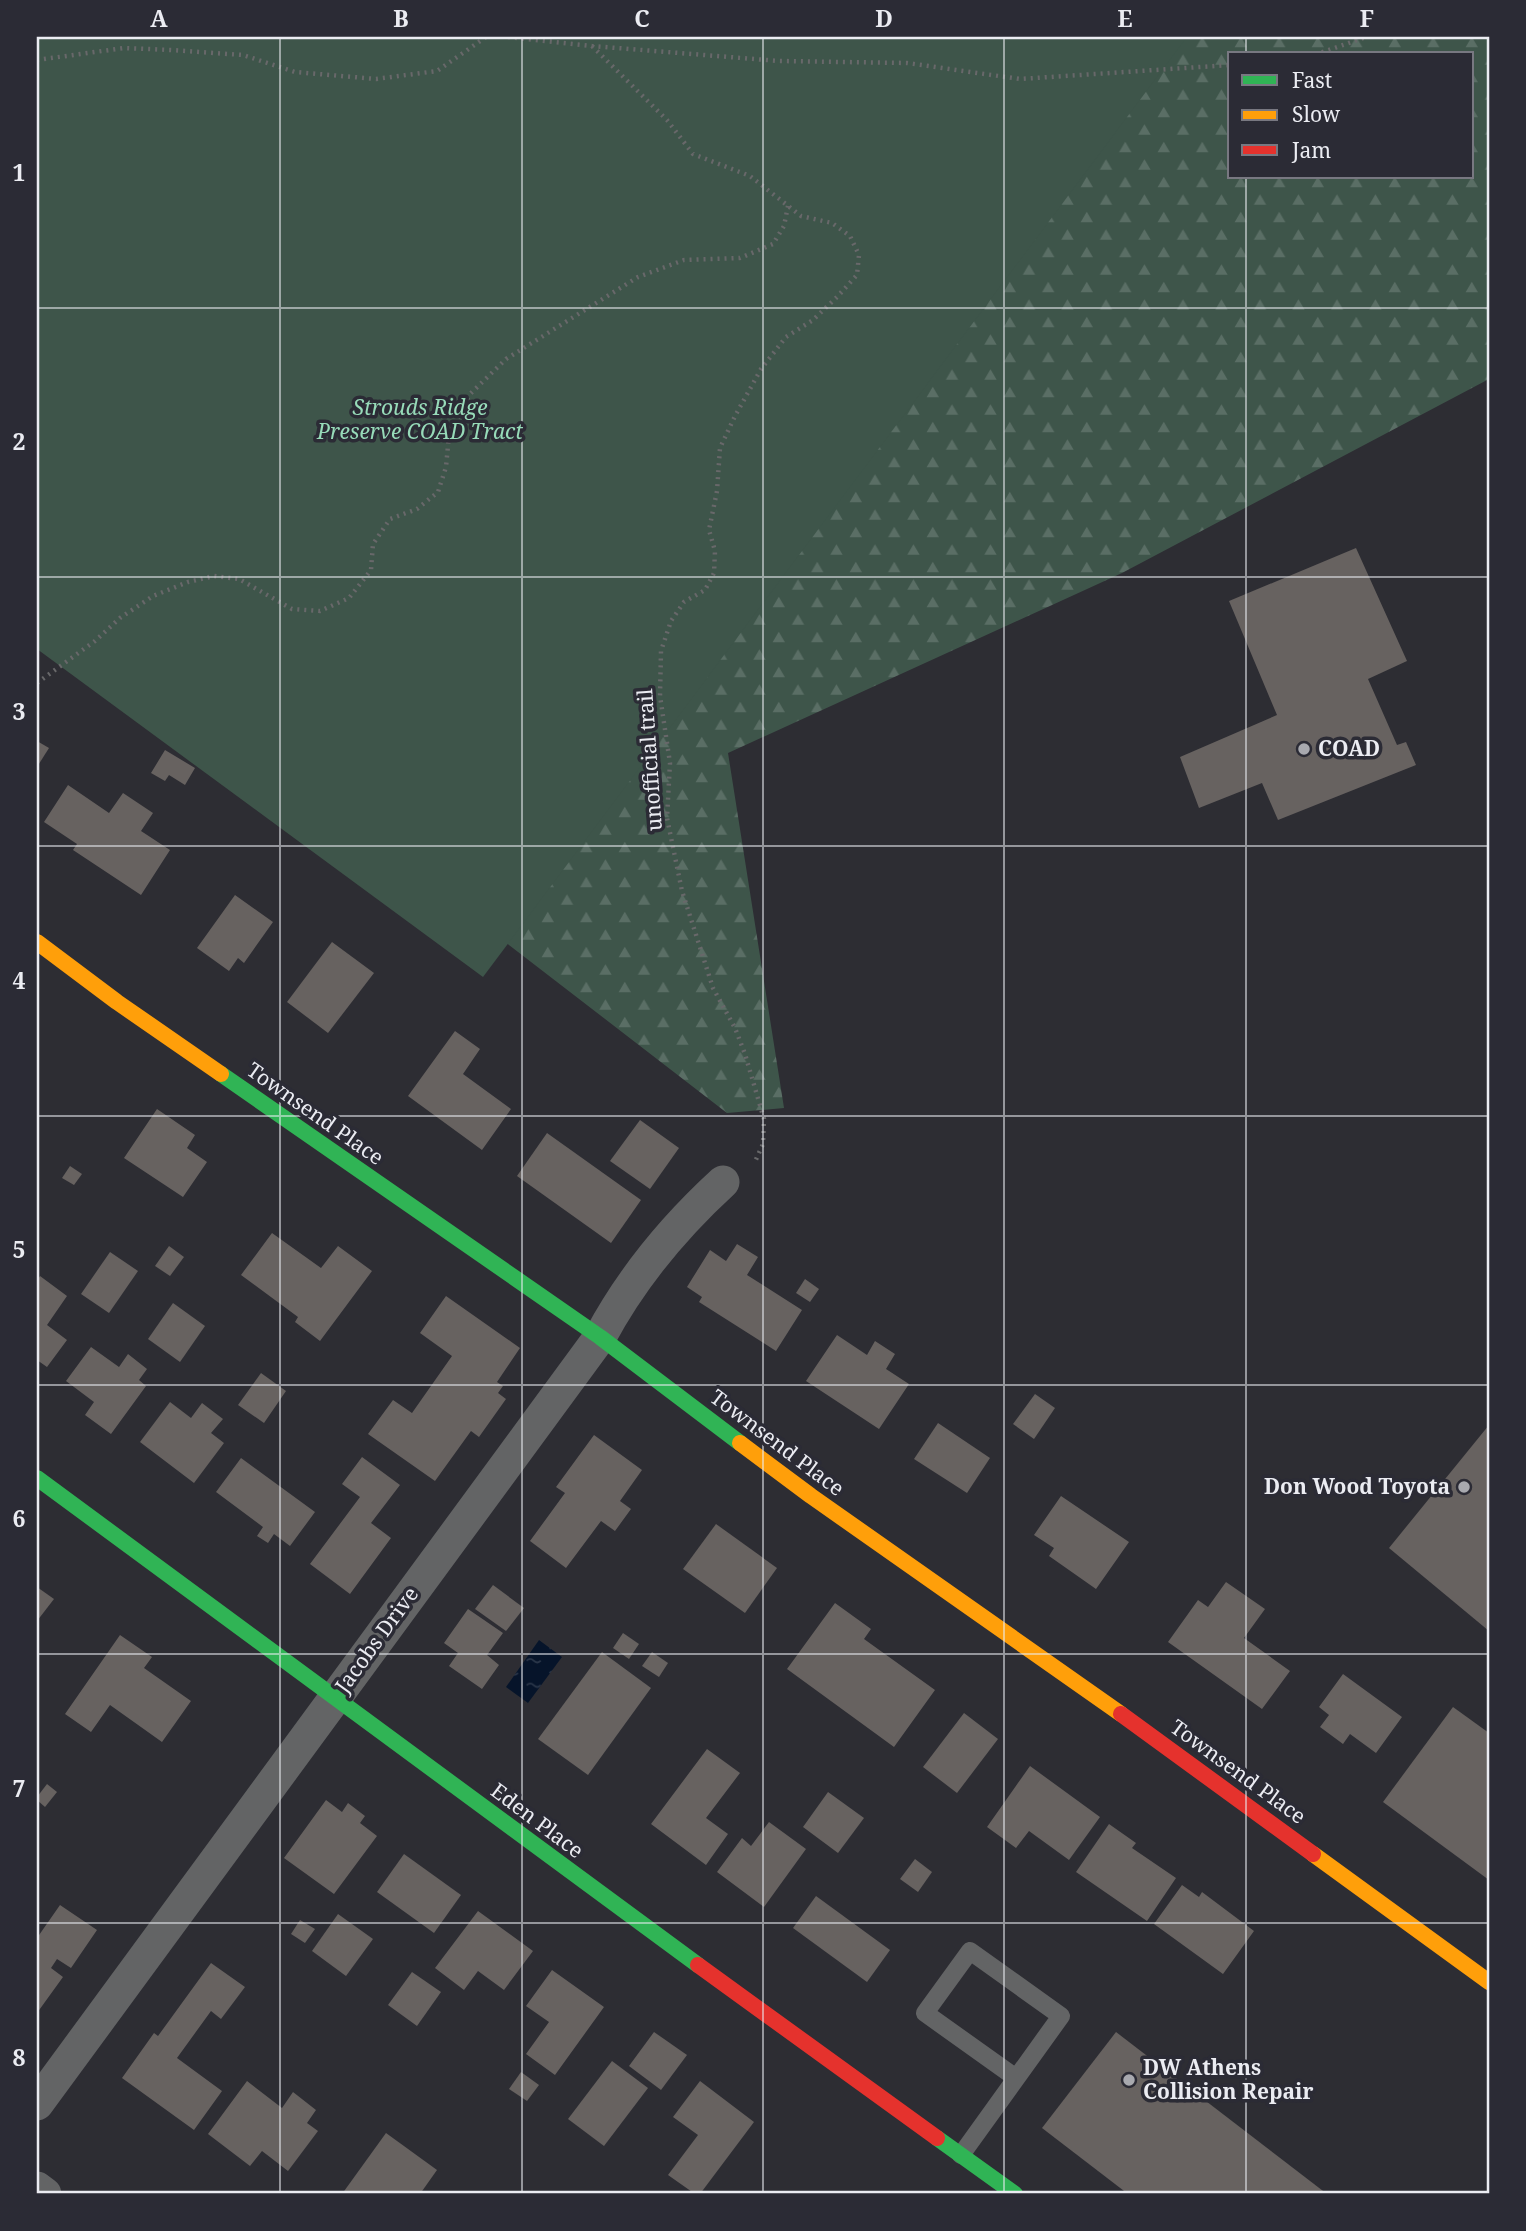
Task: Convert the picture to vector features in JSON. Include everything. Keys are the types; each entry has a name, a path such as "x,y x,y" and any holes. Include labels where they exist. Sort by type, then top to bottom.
{"street":[{"name":"Townsend Place","path":"37,942 117,1002 600,1337 811,1496 1065,1674 1489,1982"},
{"name":"Jacobs Drive","path":"37,2104 600,1337 619,1302 658,1253 723,1182"},
{"name":"Eden Place","path":"37,1478 640,1924 1015,2194"},
{"path":"37,2188 46,2194"}],"lane":[{"path":"961,2155 1061,2016 970,1951 925,2013 1016,2078"}],"path":[{"path":"37,60 124,48 171,50 243,55 295,72 376,79 437,71 486,37"},
{"path":"508,37 779,61 907,63 1020,79 1228,65"},
{"path":"1323,52 1366,37"},
{"name":"unofficial trail","path":"592,46 667,120 693,154 750,176 802,216 832,223 850,236 859,255 857,275 813,320 786,337 761,369 735,416 720,448 717,491 709,530 715,551 714,573 705,590 684,602 677,611 661,651 660,696 670,763 667,818 682,891 713,988 740,1041 764,1119 763,1144 753,1165 742,1174 723,1182"},
{"path":"37,683 142,603 188,582 214,576 239,579 292,609 320,611 349,598 371,570 373,544 390,519 417,509 438,492 446,467 449,435 469,395 506,359 638,276 684,260 740,258 773,244 785,226 788,206"}],"green space":[{"name":"Strouds Ridge Preserve COAD Tract","path":"37,37 1489,37 1489,379 1122,573 728,753 784,1108 727,1113 37,581"},
{"name":"Strouds Ridge Preserve COAD Tract","path":"37,37 1187,37 483,977 37,649"}],"water":[{"path":"539,1640 562,1657 528,1703 506,1687"}],"building":[{"path":"1356,548 1407,661 1368,679 1397,745 1406,742 1416,765 1278,820 1262,783 1199,808 1180,757 1277,715 1229,601"},
{"path":"37,741 49,748 37,767"},
{"path":"165,750 195,768 185,785 169,775 165,781 151,773"},
{"path":"68,785 109,813 123,793 153,813 141,831 170,850 141,895 73,850 77,844 44,822"},
{"path":"235,895 273,922 244,963 238,958 229,971 197,948"},
{"path":"332,942 374,973 328,1033 287,1002"},
{"path":"455,1031 480,1049 463,1074 511,1109 482,1150 408,1096"},
{"path":"157,1109 195,1135 187,1148 207,1162 183,1197 124,1158"},
{"path":"640,1120 679,1148 650,1189 610,1161"},
{"path":"547,1133 641,1200 611,1243 517,1176"},
{"path":"70,1166 82,1174 74,1185 62,1178"},
{"path":"272,1233 321,1268 338,1246 372,1271 320,1341 295,1322 298,1317 241,1275"},
{"path":"737,1244 758,1257 747,1275 802,1310 776,1351 699,1302 702,1297 687,1287 710,1250 726,1261"},
{"path":"169,1246 184,1257 170,1276 155,1266"},
{"path":"110,1252 138,1271 109,1313 81,1294"},
{"path":"40,1276 67,1296 47,1325 67,1340 47,1367 37,1360 37,1281"},
{"path":"805,1279 819,1289 810,1302 796,1293"},
{"path":"446,1296 520,1348 497,1382 503,1386 498,1393 506,1399 479,1437 471,1431 435,1481 368,1434 393,1400 412,1413 452,1356 420,1333"},
{"path":"173,1303 205,1326 180,1362 148,1339"},
{"path":"837,1335 867,1355 875,1341 895,1354 886,1369 909,1384 879,1429 806,1381"},
{"path":"91,1347 119,1367 128,1354 147,1369 139,1380 146,1386 111,1434 85,1415 94,1402 66,1381"},
{"path":"261,1373 286,1391 264,1423 238,1405"},
{"path":"1035,1394 1055,1408 1034,1439 1013,1424"},
{"path":"170,1402 191,1418 202,1403 223,1419 211,1433 224,1443 194,1483 140,1442"},
{"path":"938,1423 990,1458 967,1493 914,1459"},
{"name":"Don Wood Toyota","path":"1489,1425 1489,1631 1389,1548"},
{"path":"594,1435 642,1470 620,1501 631,1509 615,1531 601,1521 566,1568 530,1541 565,1493 556,1487"},
{"path":"362,1457 400,1485 371,1523 391,1538 350,1594 310,1564 360,1497 342,1484"},
{"path":"241,1458 315,1512 290,1546 274,1534 268,1543 257,1536 263,1527 216,1492"},
{"path":"1061,1496 1129,1542 1096,1589 1049,1556 1054,1548 1034,1535"},
{"path":"716,1524 777,1568 745,1613 683,1569"},
{"path":"1226,1582 1265,1609 1244,1638 1290,1671 1262,1709 1168,1642 1198,1600 1208,1607"},
{"path":"493,1585 524,1608 506,1631 475,1609"},
{"path":"37,1587 54,1599 37,1621"},
{"path":"835,1603 871,1629 864,1639 935,1690 894,1747 787,1669"},
{"path":"468,1609 503,1633 487,1655 499,1665 482,1689 449,1666 458,1653 444,1643"},
{"path":"623,1633 639,1644 629,1659 613,1648"},
{"path":"120,1635 152,1657 144,1668 191,1701 162,1742 110,1705 91,1732 65,1714"},
{"path":"602,1652 651,1688 588,1775 538,1739"},
{"path":"652,1652 668,1663 659,1677 642,1666"},
{"path":"1343,1674 1402,1717 1376,1753 1350,1734 1343,1744 1320,1727 1329,1715 1319,1707"},
{"path":"1453,1707 1489,1733 1489,1880 1383,1802"},
{"path":"964,1713 998,1739 957,1793 923,1767"},
{"path":"707,1749 740,1773 706,1818 728,1834 706,1865 651,1824"},
{"path":"1030,1766 1100,1817 1069,1860 1029,1831 1016,1848 987,1827"},
{"path":"47,1784 57,1792 45,1807 37,1797"},
{"path":"828,1792 864,1818 838,1853 803,1827"},
{"path":"326,1800 342,1812 348,1803 365,1816 360,1823 377,1836 334,1894 284,1858"},
{"path":"769,1822 806,1849 764,1907 717,1872 742,1838 751,1846"},
{"path":"1109,1824 1136,1843 1132,1848 1176,1878 1147,1921 1076,1872"},
{"path":"404,1854 461,1895 434,1933 377,1892"},
{"path":"915,1859 932,1872 918,1892 900,1879"},
{"path":"1182,1885 1199,1897 1202,1892 1254,1931 1223,1974 1154,1924"},
{"path":"816,1896 890,1950 867,1982 793,1928"},
{"path":"60,1905 97,1930 71,1968 57,1959 51,1968 63,1977 37,2013 37,1938"},
{"path":"478,1911 533,1951 504,1990 478,1971 464,1990 435,1968"},
{"path":"338,1914 373,1939 346,1976 312,1951"},
{"path":"300,1920 315,1929 305,1943 291,1934"},
{"path":"211,1963 245,1987 221,2019 211,2011 177,2058 222,2091 194,2130 122,2078 154,2033 158,2036"},
{"path":"552,1970 604,2007 555,2075 526,2054 549,2022 526,2006"},
{"path":"412,1972 441,1992 417,2026 388,2005"},
{"path":"654,2032 687,2055 661,2090 629,2066"},
{"name":"DW Athens Collision Repair","path":"1116,2032 1327,2194 1128,2194 1042,2128"},
{"path":"612,2061 648,2088 604,2146 568,2119"},
{"path":"521,2072 539,2085 527,2101 509,2089"},
{"path":"247,2081 282,2108 293,2092 316,2110 307,2123 318,2131 288,2171 262,2151 250,2166 208,2134"},
{"path":"700,2081 754,2122 700,2194 695,2194 668,2175 698,2135 673,2117"},
{"path":"386,2133 437,2170 420,2194 342,2194"}],"traffic: fast":[{"path":"221,1074 600,1337 740,1443"},
{"path":"37,1478 698,1965"},
{"path":"937,2138 1015,2194"}],"traffic: slow":[{"path":"37,942 117,1002 221,1074"},
{"path":"740,1443 1121,1714"},
{"path":"1313,1854 1489,1982"}],"traffic: jam":[{"path":"1121,1714 1313,1854"},
{"path":"698,1965 937,2138"}],"place":[{"name":"COAD","path":"1304,749"},
{"name":"Don Wood Toyota","path":"1464,1487"},
{"name":"DW Athens Collision Repair","path":"1129,2080"}]}
